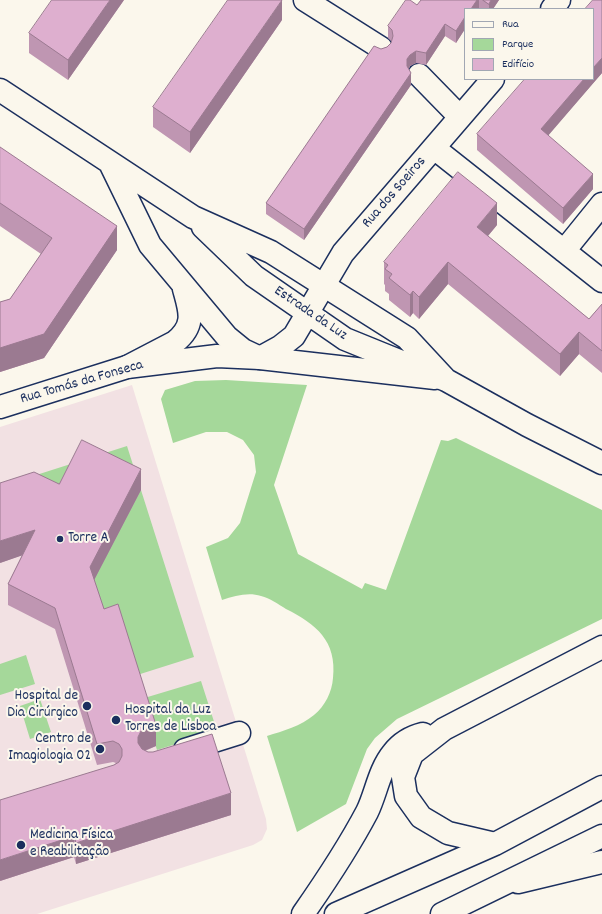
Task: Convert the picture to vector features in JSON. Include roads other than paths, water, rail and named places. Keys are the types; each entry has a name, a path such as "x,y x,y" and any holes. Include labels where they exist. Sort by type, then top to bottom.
{"main road":[{"path":"305,0 381,48"},
{"path":"553,8 560,0"},
{"path":"419,75 460,117"},
{"name":"Rua dos Soeiros","path":"307,313 343,252 492,80"},
{"name":"Estrada da Luz","path":"0,90 193,217 271,252 407,338 446,380"},
{"path":"434,148 602,281"},
{"path":"110,163 150,245 227,337 243,350 260,358 280,347 294,336 307,313"},
{"path":"564,251 602,204"},
{"name":"Estrada da Luz","path":"193,217 254,276 345,339 446,380 527,425 602,463"},
{"path":"127,367 175,342 185,332 190,320 190,311 182,284"},
{"name":"Rua Tomás da Fonseca","path":"0,407 127,367 217,356 260,358 446,380"},
{"path":"495,844 448,833 421,817 406,796 404,777 412,754 444,729 602,646"},
{"path":"303,914 350,845 372,801 384,767 393,753 414,736 444,729"},
{"path":"165,756 239,733"},
{"path":"336,914 495,844 602,786"},
{"path":"442,914 602,836"},
{"path":"495,888 602,862"}],"place":[{"name":"Torre A","path":"60,539"},
{"name":"Hospital de Dia Cirúrgico","path":"87,706"},
{"name":"Hospital da Luz Torres de Lisboa","path":"116,720"},
{"name":"Centro de Imagiologia 02","path":"100,749"},
{"name":"Medicina Física e Reabilitação","path":"21,845"}]}
